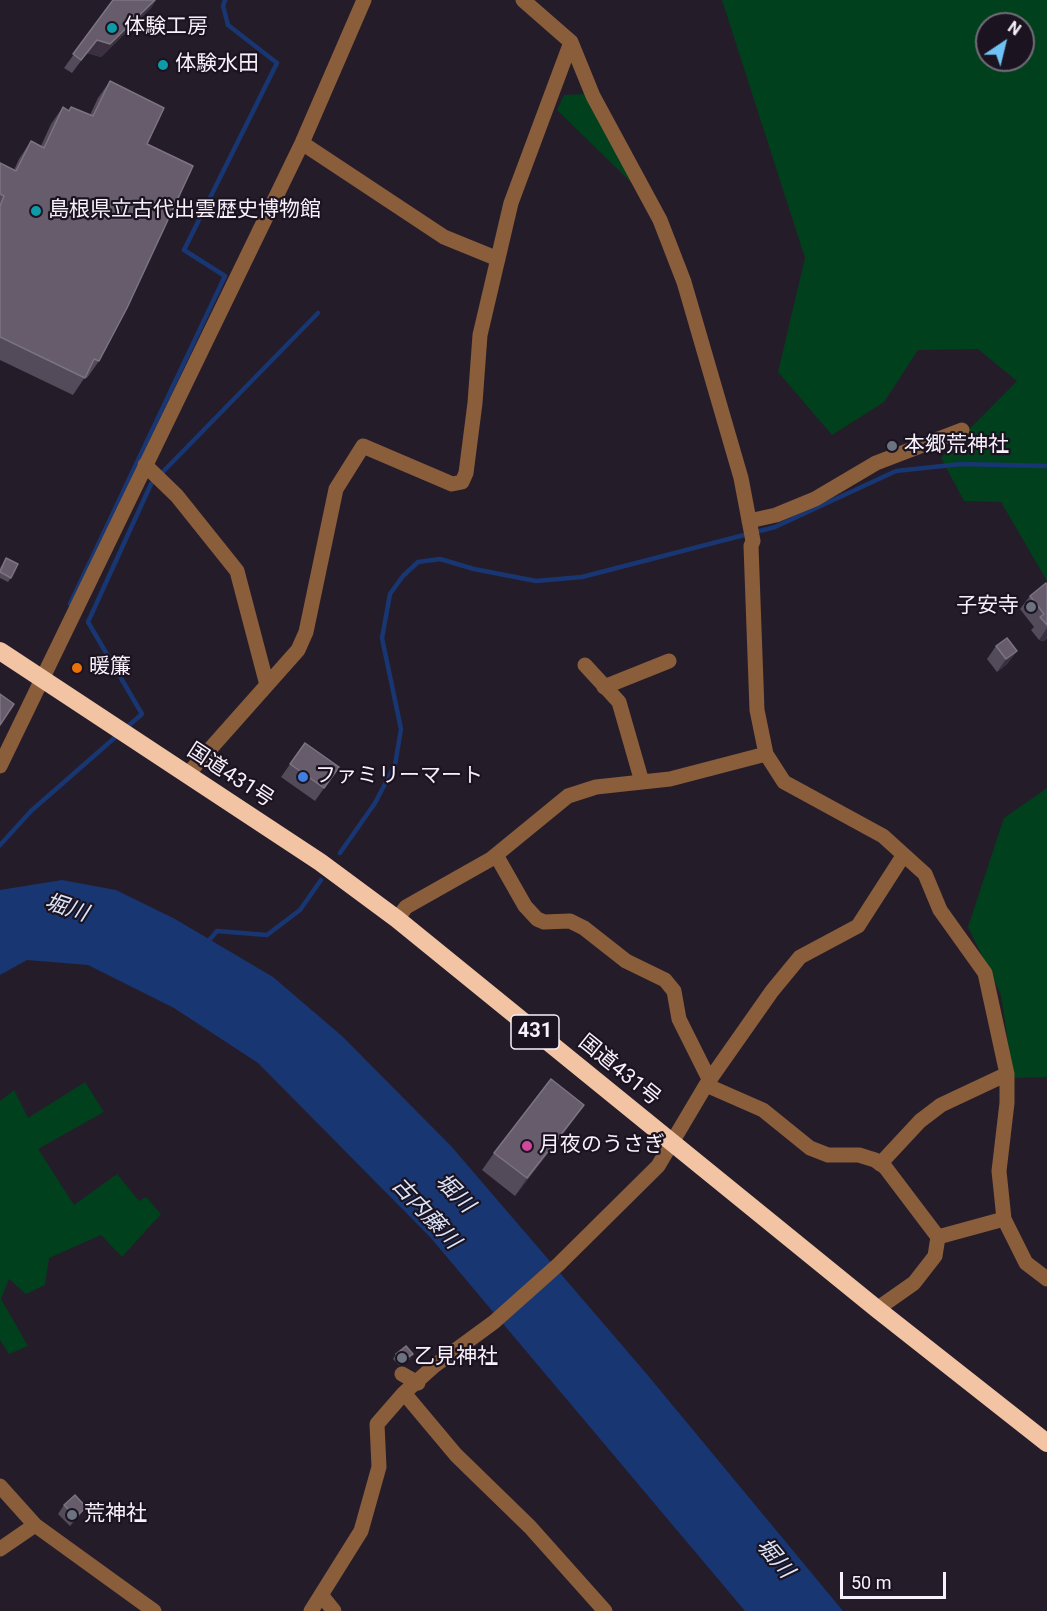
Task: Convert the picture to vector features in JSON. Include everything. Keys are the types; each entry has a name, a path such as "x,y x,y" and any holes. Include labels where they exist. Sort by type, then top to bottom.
{"highway":[{"name":"国道431号","path":"0,651 320,862 397,919 877,1309 1047,1443"}],"street":[{"path":"0,766 40,679 302,143 364,0"},
{"path":"523,0 571,42 593,96 660,220 684,282 741,478 753,541 757,710 766,754 784,782 883,836 925,874 940,910 985,973 1007,1074 1007,1103 999,1171 1004,1219 1026,1263 1047,1279"},
{"path":"187,775 298,650 306,632 336,489 363,446 452,484 462,482 466,473 475,403 480,335 511,203 571,42"},
{"path":"302,143 444,237 498,259"},
{"path":"749,523 776,515 814,499 876,463 962,430"},
{"path":"146,465 177,496 237,571 267,684"},
{"path":"604,687 669,661"},
{"path":"585,665 619,702 642,782"},
{"path":"397,919 406,907 496,855 568,796 596,787 670,780 766,754"},
{"path":"496,855 525,906 537,919 544,922 570,921 584,928 626,961 665,980 674,991 679,1019 708,1083 763,1110 810,1148 828,1155 859,1155 880,1164 938,1237 935,1256 920,1276 877,1309"},
{"path":"311,1611 361,1531 379,1467 378,1424 404,1393 418,1383 434,1366 494,1322 559,1264 658,1166 708,1083 772,991 800,957 858,926 903,856"},
{"path":"880,1164 927,1116 941,1105 1007,1074"},
{"path":"938,1237 1004,1219"},
{"path":"402,1374 418,1383"},
{"path":"404,1393 456,1455 530,1527 605,1611"},
{"path":"0,1486 35,1525 154,1611"},
{"path":"0,1549 35,1525"},
{"path":"322,1596 334,1611"}],"green space":[{"path":"722,0 1047,0 1047,581 1001,502 964,501 941,458 1017,381 978,349 918,350 884,402 832,435 778,372 805,258"},
{"path":"585,94 639,190 557,110 564,95"},
{"path":"1047,788 1047,1077 1013,1078 1001,995 968,927 1004,818"},
{"path":"85,1082 104,1112 38,1149 74,1205 117,1174 139,1201 146,1197 161,1214 122,1257 101,1235 49,1258 45,1285 26,1294 9,1279 1,1299 28,1346 9,1354 0,1340 0,1101 14,1090 28,1118"}],"water":[{"path":"62,880 116,890 175,919 273,977 342,1036 451,1146 645,1372 843,1611 745,1611 430,1237 258,1063 174,1008 88,965 27,960 0,975 0,890"}],"building":[{"path":"113,0 155,0 110,44 97,40 81,60 73,54"},
{"path":"110,81 164,108 147,144 193,166 127,308 99,361 94,359 85,378 0,337 0,206 4,196 0,194 0,163 16,171 31,141 44,148 63,107 69,111 71,107 93,116"},
{"path":"6,558 18,564 11,578 0,572"},
{"path":"1046,583 1047,625 1040,617 1044,614 1030,596"},
{"path":"1007,638 1017,651 1006,659 996,646"},
{"path":"0,694 14,704 0,725"},
{"path":"305,743 339,767 324,788 290,764"},
{"name":"月夜のうさぎ","path":"551,1079 584,1105 527,1178 494,1153"},
{"path":"406,1346 413,1354 402,1361 396,1354"},
{"path":"75,1495 86,1507 76,1517 64,1505"}],"waterway":[{"path":"70,604 225,276 184,250 277,63 228,25 223,6 225,0"},
{"path":"126,728 142,714 88,622 151,484 318,313"},
{"path":"340,853 375,803 395,765 401,729 382,638 390,594 403,576 418,562 440,559 474,569 536,581 582,577 775,527 896,471 961,464 1047,466"},
{"path":"0,845 31,811 119,734"},
{"path":"206,944 217,931 267,935 300,910 321,880"}],"place":[{"name":"体験工房","path":"112,28"},
{"name":"体験水田","path":"163,65"},
{"name":"島根県立古代出雲歴史博物館","path":"36,211"},
{"name":"本郷荒神社","path":"892,446"},
{"name":"子安寺","path":"1031,607"},
{"name":"暖簾","path":"77,668"},
{"name":"ファミリーマート","path":"303,777"},
{"name":"月夜のうさぎ","path":"527,1146"},
{"name":"乙見神社","path":"402,1358"},
{"name":"荒神社","path":"72,1515"}],"water label":[{"name":"堀川","path":"66,909"},
{"name":"堀川","path":"454,1194"},
{"name":"古内藤川","path":"425,1214"},
{"name":"堀川","path":"774,1559"}]}
